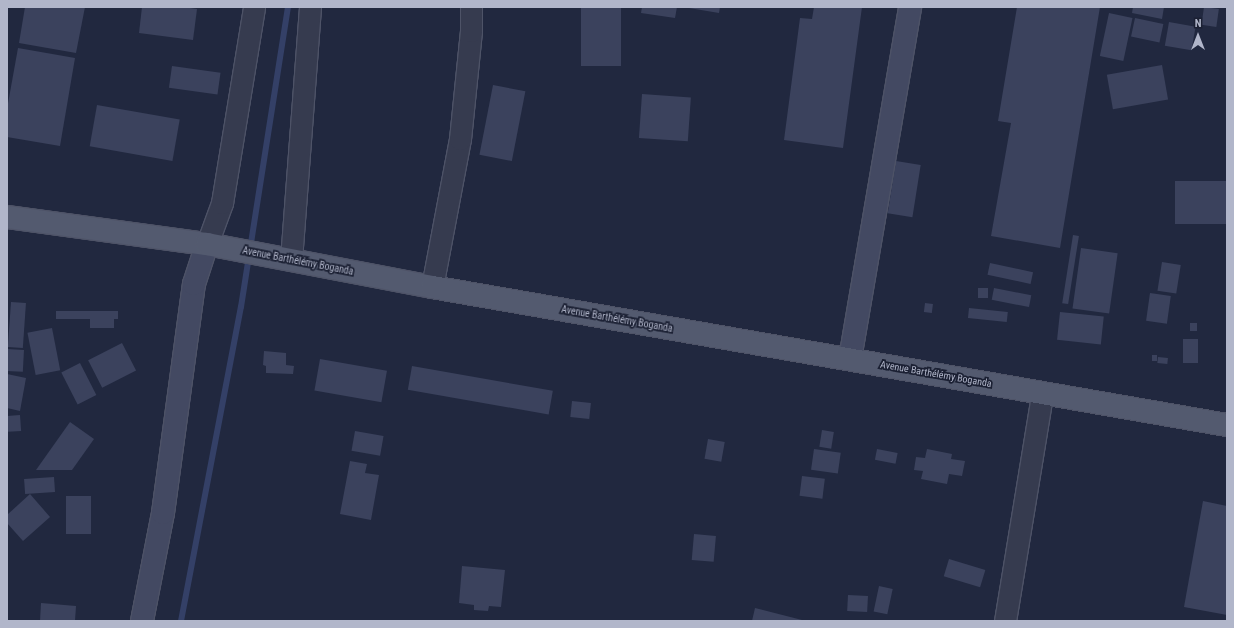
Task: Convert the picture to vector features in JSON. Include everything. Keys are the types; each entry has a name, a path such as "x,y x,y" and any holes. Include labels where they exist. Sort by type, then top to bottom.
{"main road":[{"name":"Avenue Barthélémy Boganda","path":"7,217 207,244 432,288 1227,425"}],"street":[{"path":"142,621 163,513 194,284 222,203 254,7"},
{"path":"282,258 310,7"},
{"path":"432,288 460,139 471,31 471,7"},
{"path":"850,359 910,7"},
{"path":"1006,621 1042,394"}],"building":[{"path":"25,7 85,7 76,53 19,43"},
{"path":"142,7 183,7 197,9 193,40 139,33"},
{"path":"581,7 621,7 621,66 581,66"},
{"path":"642,7 677,7 675,18 641,13"},
{"path":"683,7 720,7 719,13"},
{"path":"814,7 862,7 843,148 784,140 800,18 812,19"},
{"path":"1017,7 1100,7 1060,248 991,236 1011,123 998,121"},
{"path":"1133,7 1164,7 1162,19 1132,13"},
{"path":"1204,7 1219,9 1216,27 1201,25"},
{"path":"1109,13 1132,18 1123,61 1100,56"},
{"path":"1135,18 1163,24 1159,43 1131,37"},
{"path":"1169,22 1196,27 1191,50 1165,46"},
{"path":"18,48 75,58 60,146 7,137 7,109"},
{"path":"1162,65 1168,99 1113,109 1107,75"},
{"path":"172,66 221,73 217,95 169,88"},
{"path":"493,85 525,91 512,161 479,155"},
{"path":"642,94 691,97 688,141 639,138"},
{"path":"97,105 180,120 172,161 90,146"},
{"path":"896,161 921,165 912,217 888,213"},
{"path":"1175,181 1227,181 1227,224 1175,224"},
{"path":"1073,235 1079,236 1068,304 1062,303"},
{"path":"1081,248 1118,253 1109,314 1073,308"},
{"path":"1162,262 1181,265 1176,294 1157,291"},
{"path":"990,263 1033,272 1031,284 988,275"},
{"path":"978,288 988,288 988,298 978,298"},
{"path":"994,288 1031,295 1029,307 992,300"},
{"path":"1150,293 1171,296 1167,324 1146,321"},
{"path":"11,302 26,303 23,348 8,347"},
{"path":"925,303 933,304 932,313 924,312"},
{"path":"969,308 1008,312 1007,322 968,318"},
{"path":"56,311 118,311 118,319 114,319 114,328 90,328 90,319 56,319"},
{"path":"1060,312 1104,317 1101,344 1057,340"},
{"path":"1190,323 1197,323 1197,331 1190,331"},
{"path":"52,328 60,370 36,375 27,333"},
{"path":"1183,339 1198,339 1198,363 1183,363"},
{"path":"122,343 136,371 102,388 88,360"},
{"path":"7,349 24,350 23,372 7,371"},
{"path":"264,351 286,353 286,365 294,366 293,374 266,373 266,366 263,365"},
{"path":"1152,355 1157,355 1157,361 1152,361"},
{"path":"1158,357 1168,358 1167,364 1157,363"},
{"path":"320,359 387,371 381,402 314,391"},
{"path":"80,363 96,395 78,405 61,373"},
{"path":"412,366 553,391 549,414 408,390"},
{"path":"7,374 26,378 20,411 7,408"},
{"path":"572,401 591,403 589,419 570,417"},
{"path":"20,415 21,431 8,432 7,416"},
{"path":"70,422 94,439 72,470 36,470"},
{"path":"822,430 834,432 831,449 819,447"},
{"path":"355,431 384,436 380,456 352,451"},
{"path":"708,439 725,442 721,462 705,459"},
{"path":"814,449 841,453 838,474 811,470"},
{"path":"877,449 898,453 896,464 875,460"},
{"path":"927,449 952,454 951,459 965,461 962,476 949,474 947,484 921,479 923,471 914,470 916,457 925,458"},
{"path":"350,461 367,464 365,473 379,475 371,520 340,514"},
{"path":"802,476 825,479 822,499 800,496"},
{"path":"54,477 55,492 25,494 24,479"},
{"path":"30,494 50,517 23,541 7,523 7,515"},
{"path":"66,496 91,496 91,534 66,534"},
{"path":"1203,501 1227,506 1227,615 1184,607"},
{"path":"694,534 716,536 714,562 692,560"},
{"path":"949,559 985,570 980,587 944,576"},
{"path":"462,566 505,570 501,607 489,606 488,611 474,610 474,605 459,603"},
{"path":"879,586 893,589 887,614 874,611"},
{"path":"848,595 868,596 867,612 847,611"},
{"path":"41,603 76,606 75,621 40,621"},
{"path":"755,608 802,620 802,621 752,621"}],"waterway":[{"path":"181,621 241,307 288,7"}]}
